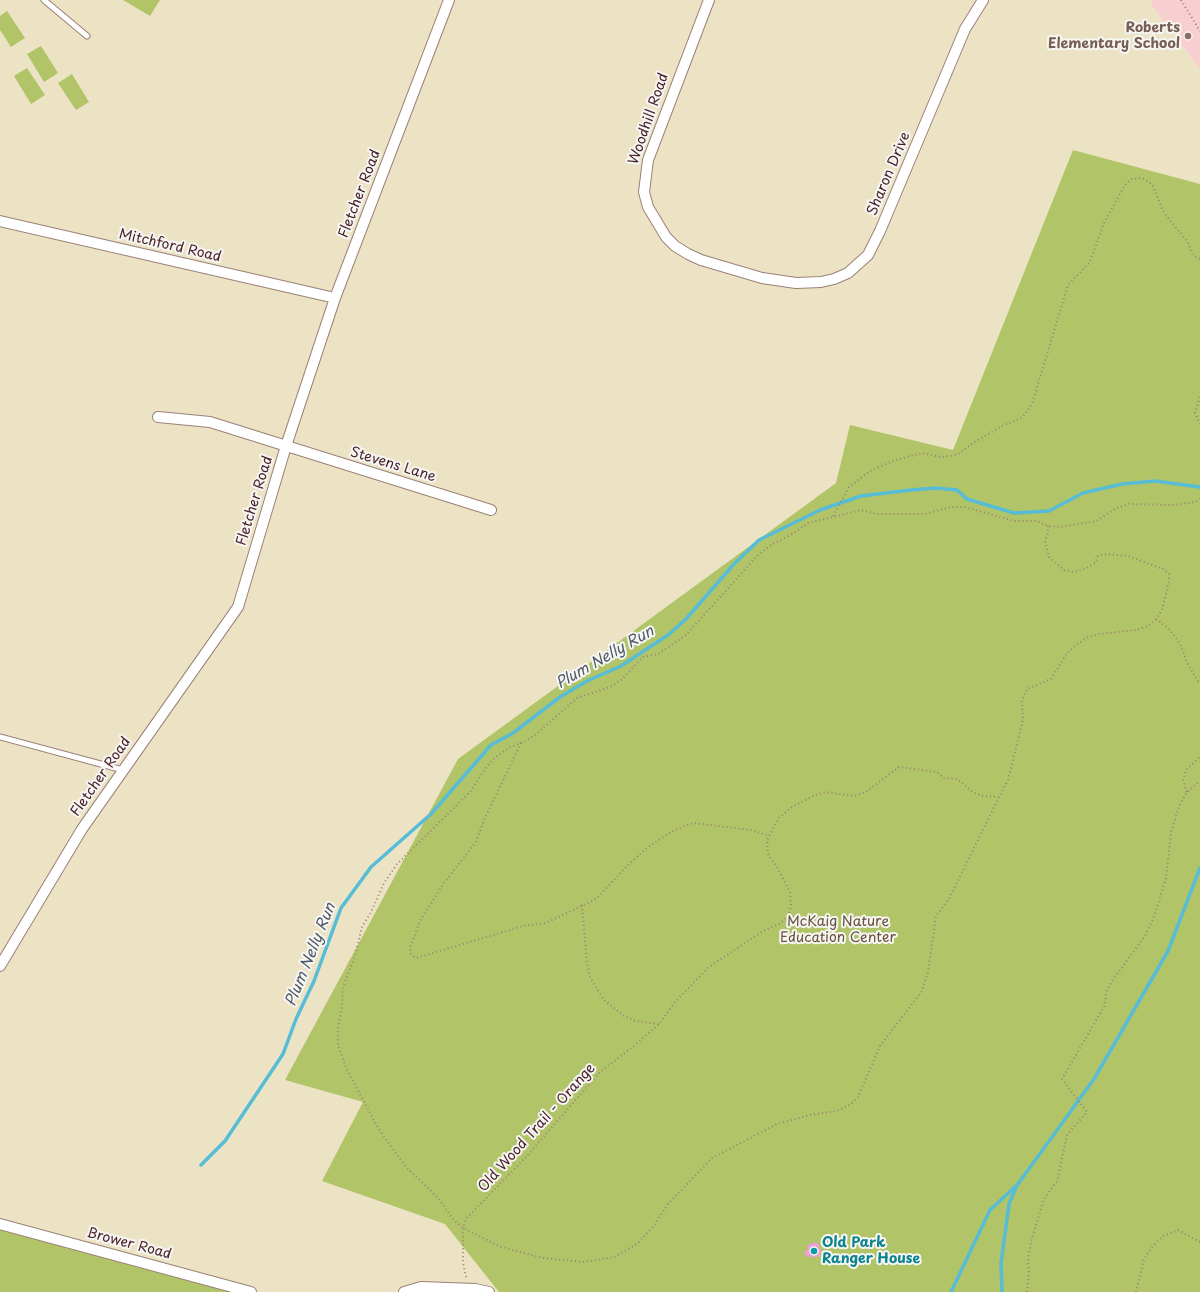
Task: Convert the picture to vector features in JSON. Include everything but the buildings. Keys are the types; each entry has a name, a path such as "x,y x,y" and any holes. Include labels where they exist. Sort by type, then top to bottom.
{"street":[{"name":"Fletcher Road","path":"0,966 82,828 238,607 286,446 335,298 449,0"},
{"name":"Woodhill Road","path":"708,0 648,160 644,192 648,207 656,223 675,246 701,260 762,278"},
{"name":"Sharon Drive","path":"762,278 796,283 821,282 848,273 868,255 880,231 965,29 983,0"},
{"name":"Mitchford Road","path":"0,221 335,298"},
{"name":"Stevens Lane","path":"158,417 210,422 491,510"},
{"name":"Brower Road","path":"0,1224 251,1292"},
{"path":"404,1292 421,1287 468,1288 489,1292"}],"lane":[{"path":"44,0 87,36"},
{"path":"0,737 123,770"}],"path":[{"path":"1181,0 1200,31"},
{"path":"833,516 849,487 870,471 895,460 922,453 941,457 957,455 990,433 1023,417 1032,404 1068,285 1090,262 1104,223 1125,185 1132,179 1142,178 1152,184 1164,212 1187,242 1193,255 1200,259"},
{"path":"1200,397 1195,413 1200,424"},
{"path":"1048,526 1045,541 1047,553 1049,557 1064,570 1073,572 1085,569 1095,562 1098,556 1107,554 1128,556 1164,569 1168,574 1169,581 1162,610 1156,619 1148,626 1136,630 1099,634 1088,637 1067,653 1051,679 1027,689 1022,700 1023,720 1008,780 949,898 936,916 928,972 922,991 880,1046 867,1072 864,1084 858,1097 851,1104 837,1111 810,1115 777,1124 712,1158 668,1204 653,1226 637,1244 614,1257 584,1262 543,1258 500,1247 463,1228 453,1219 438,1198 406,1167 377,1126 346,1068 338,1045 338,1028 342,1006 343,987 355,956 362,926 384,883 409,851 470,792 486,766 510,747 521,743 539,732 577,698 610,687 621,680 643,657 658,654 686,635 757,556 771,545 794,533 808,523 861,510 877,514 925,514 950,507 965,507 1008,520 1037,521 1048,526 1059,527 1097,521 1116,508 1129,504 1175,505 1195,502 1200,499"},
{"path":"1156,619 1168,628 1177,639 1187,663 1200,684"},
{"path":"521,743 484,820 476,842 444,883 420,921 410,948 411,954 416,958 516,927 546,923 597,898 627,866 648,847 672,832 694,823 751,830 768,836 779,818 803,800 825,792 854,796 866,792 899,767 937,772 944,778 957,779 973,792 982,796 999,797"},
{"path":"1187,792 1183,780 1186,770 1200,757"},
{"path":"1027,1292 1029,1272 1028,1259 1032,1238 1044,1199 1057,1181 1067,1135 1087,1112 1062,1079 1105,1005 1106,992 1112,981 1145,936 1154,917 1166,878 1174,822 1179,806 1187,792 1200,781"},
{"name":"Old Wood Trail - Orange","path":"463,1228 466,1220 526,1157 600,1072 634,1046 659,1024 674,1002 709,967 763,931 781,923 789,915 791,905 790,892 777,867 768,854 768,836"},
{"path":"582,905 587,964 590,977 604,1000 624,1016 635,1021 659,1024"},
{"path":"463,1228 463,1263 468,1288"},
{"path":"1136,1292 1144,1259 1152,1247 1163,1236 1178,1230 1200,1242"}],"shaded area":[{"name":"Roberts Elementary School","path":"1152,0 1200,0 1200,69 1151,4"}],"green space":[{"path":"123,0 160,0 150,16"},
{"path":"7,11 25,38 11,47 0,30 0,16"},
{"path":"41,46 58,73 44,82 27,54"},
{"path":"27,68 45,95 31,104 14,76"},
{"path":"72,74 89,102 76,110 58,83"},
{"name":"McKaig Nature Education Center","path":"1073,150 1200,184 1200,1292 499,1292 445,1224 322,1181 363,1102 285,1080 458,759 836,483 850,425 953,450"},
{"path":"0,1224 249,1292 0,1292"}],"waterway":[{"name":"Plum Nelly Run","path":"201,1165 225,1141 283,1054 296,1019 314,981 341,908 371,867 431,814 491,745 513,733 560,697 587,681 621,666 668,635 686,619 734,564 759,540 820,510 861,496 935,488 957,490 967,499 1014,513 1049,511 1083,493 1122,484 1155,481 1200,487"},
{"path":"951,1292 990,1210 1018,1184 1094,1079 1168,951 1200,868"},
{"path":"1002,1292 1001,1263 1009,1204 1017,1185"}],"place":[{"name":"Roberts Elementary School","path":"1188,36"},
{"name":"Old Park Ranger House","path":"814,1251"}]}
